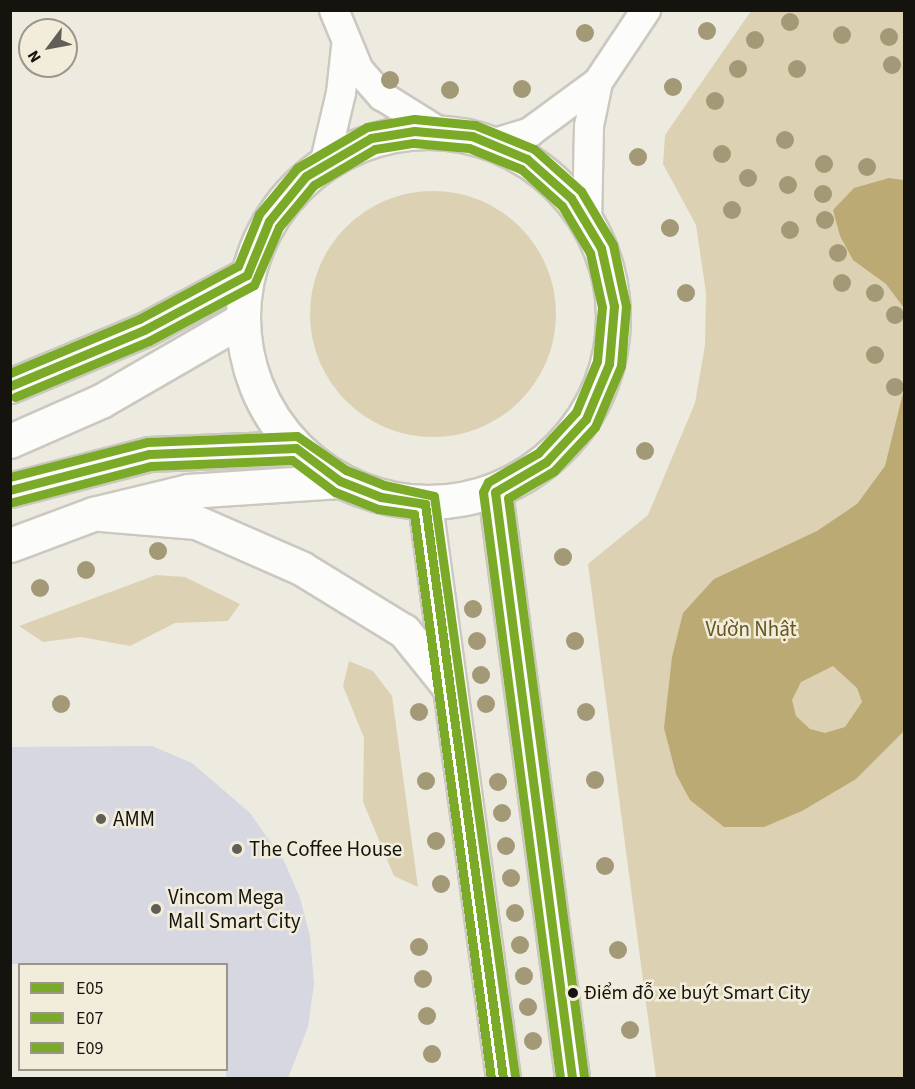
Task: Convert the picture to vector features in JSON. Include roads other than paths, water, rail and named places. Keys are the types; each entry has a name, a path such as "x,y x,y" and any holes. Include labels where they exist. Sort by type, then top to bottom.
{"street":[{"path":"334,10 346,46 382,96 441,133"},
{"path":"495,143 530,132 598,82 646,10"},
{"path":"325,161 346,46"},
{"path":"587,223 589,126 598,82"},
{"path":"414,131 441,133 495,143 526,159 571,198 601,248 614,306 609,364 586,419 546,462 495,492 461,501 425,504 381,497 340,481 296,448 267,410 254,377 243,319 247,275 269,220 325,161 370,138 414,131"},
{"path":"10,386 144,330 247,275"},
{"path":"10,441 101,401 243,319"},
{"path":"10,490 149,454 296,448"},
{"path":"10,545 93,514 188,491 340,481"},
{"path":"495,492 572,1078"},
{"path":"425,504 503,1078"},
{"path":"93,514 196,522 301,568 404,631 450,688"}],"place":[{"name":"AMM","path":"101,819"},
{"name":"The Coffee House","path":"237,849"},
{"name":"Vincom Mega Mall Smart City","path":"156,909"},
{"name":"Điểm đỗ xe buýt Smart City","path":"573,993"}],"park label":[{"name":"Vườn Nhật","path":"751,629"}]}
